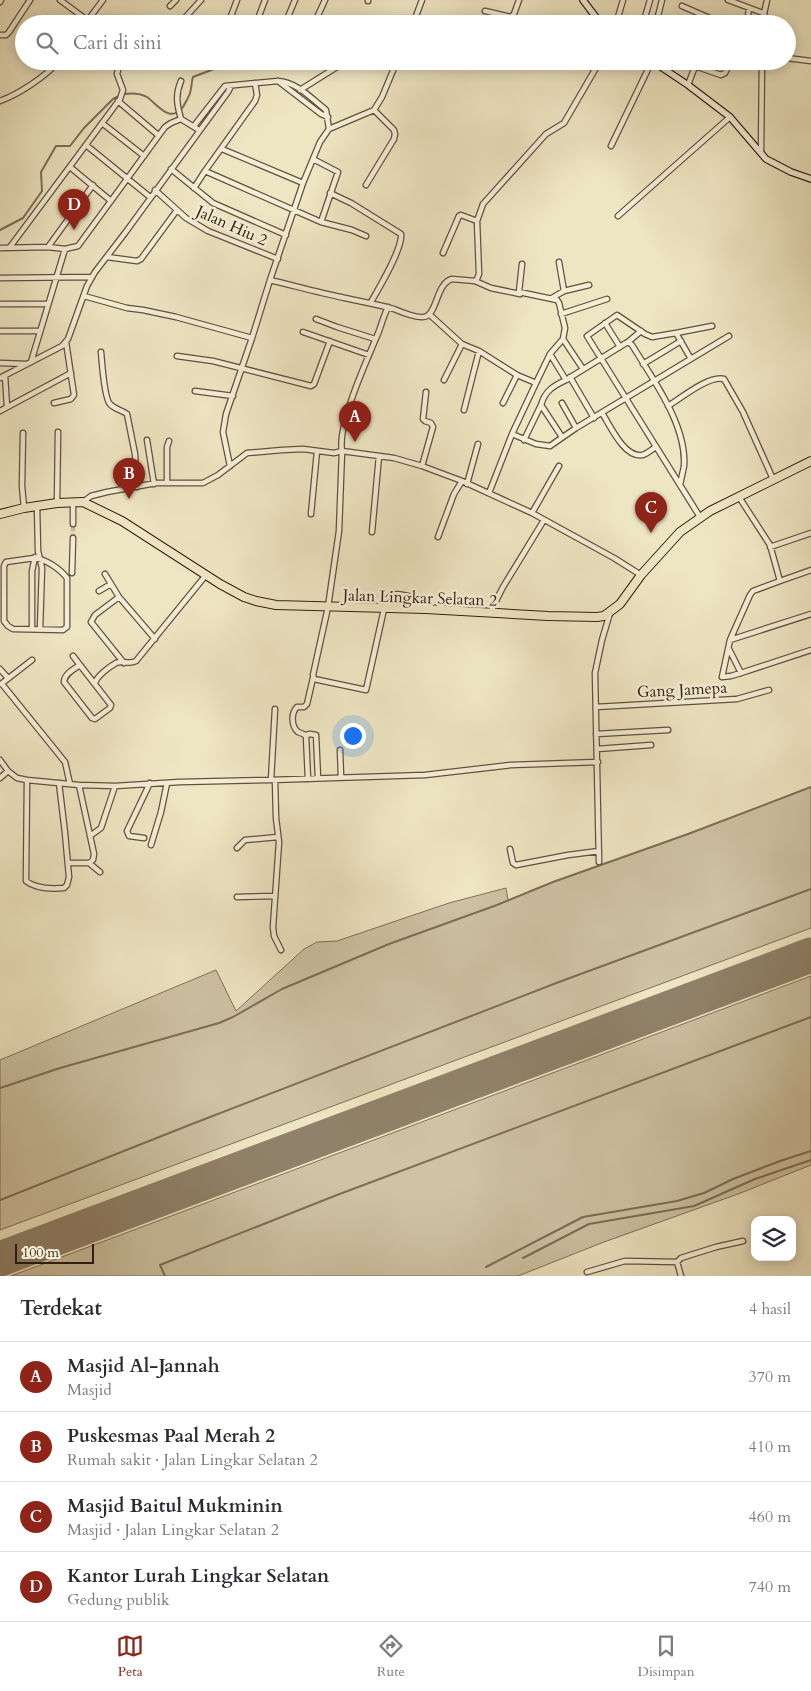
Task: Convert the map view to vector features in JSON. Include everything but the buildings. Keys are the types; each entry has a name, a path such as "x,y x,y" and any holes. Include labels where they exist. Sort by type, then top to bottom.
{"highway":[{"path":"610,613 620,604 641,575 680,532 700,517 811,461"},
{"name":"Jalan Lingkar Selatan 2","path":"0,514 58,502 83,502 122,521 244,597 276,605 426,609 597,617 610,613"}],"street":[{"path":"20,15 30,0"},
{"path":"60,0 78,15"},
{"path":"91,15 103,0"},
{"path":"170,6 176,0"},
{"path":"187,15 201,0"},
{"path":"232,15 238,0"},
{"path":"259,15 265,0"},
{"path":"289,15 295,0"},
{"path":"318,15 325,0"},
{"path":"416,15 422,0"},
{"path":"513,15 519,0"},
{"path":"583,0 594,15"},
{"path":"619,15 623,0"},
{"path":"646,15 650,0"},
{"path":"658,15 662,0"},
{"path":"728,0 764,14 767,0"},
{"path":"682,6 700,15"},
{"path":"748,15 749,8"},
{"path":"485,11 502,15"},
{"path":"0,35 6,35 15,23"},
{"path":"796,59 811,61"},
{"path":"0,101 8,98 49,70"},
{"path":"10,247 119,100 123,90 117,74 118,70"},
{"path":"300,90 332,70"},
{"path":"230,466 223,432 226,414 243,368 294,210 320,142 329,129 374,110 382,97 393,70"},
{"path":"475,281 479,274 477,221 483,204 546,134 564,123 595,70"},
{"path":"611,146 648,70"},
{"path":"666,70 730,117 766,159 791,172 811,179"},
{"path":"688,85 694,70"},
{"path":"710,70 721,75 725,74 727,70"},
{"path":"761,152 762,70"},
{"path":"181,81 176,100 181,117 199,130"},
{"path":"194,126 225,86 278,81 287,82 326,110 329,129"},
{"path":"278,81 314,109 328,117"},
{"path":"194,188 257,98 255,82"},
{"path":"7,407 2,377 66,342 92,277 231,86"},
{"path":"119,100 158,135"},
{"path":"366,184 394,139 395,134 374,110"},
{"path":"0,248 48,247 65,249 78,246 158,135 181,117"},
{"path":"618,216 730,117"},
{"path":"102,123 144,156"},
{"path":"86,145 150,197"},
{"path":"222,150 303,184"},
{"path":"313,159 338,172 320,222"},
{"path":"70,167 111,201"},
{"path":"171,169 213,203 286,236"},
{"path":"205,171 320,222 352,230 366,236"},
{"path":"48,247 93,185"},
{"name":"Jalan Hiu 2","path":"155,190 186,218 208,231 278,259"},
{"path":"330,194 351,203 401,234 401,242 394,259 371,302"},
{"path":"107,257 137,261 140,259 177,210"},
{"path":"442,253 459,216 462,215 477,221"},
{"path":"29,363 65,249"},
{"path":"558,262 564,291"},
{"path":"520,294 518,291 522,264"},
{"path":"0,278 92,277"},
{"path":"270,280 345,298 371,302 412,316 424,317 430,315 443,287 448,280 452,279 475,281 491,288 552,298 559,303 565,328 563,338 550,354 536,383 512,434 489,493"},
{"path":"552,298 564,291 589,284"},
{"path":"84,296 127,308 176,317 252,338"},
{"path":"561,314 607,299"},
{"path":"0,304 48,304"},
{"path":"318,778 316,735 306,735 298,732 293,723 293,711 296,707 304,707 307,704 328,607 339,531 342,451 340,445 345,421 388,307"},
{"path":"430,315 462,344 479,351 517,375 536,383"},
{"path":"700,517 588,336 617,315 652,337 712,326"},
{"path":"316,319 375,339"},
{"path":"605,323 620,347"},
{"path":"0,331 40,331"},
{"path":"524,440 541,405 543,396 552,386 602,359 641,331"},
{"path":"303,332 368,356"},
{"path":"676,333 691,359"},
{"path":"512,434 536,444 550,446 576,428 729,336"},
{"path":"563,338 583,369"},
{"path":"177,356 214,361 311,386 314,384 330,341"},
{"path":"643,364 681,341"},
{"path":"54,403 71,400 73,397 66,342"},
{"path":"628,342 632,345 668,406 676,424 684,457 680,485"},
{"path":"444,380 462,344"},
{"path":"464,410 479,351"},
{"path":"102,352 106,398 112,406 127,414 135,454 137,487"},
{"path":"550,354 594,418"},
{"path":"0,363 29,363"},
{"path":"0,411 71,373"},
{"path":"502,403 517,375"},
{"path":"668,406 703,384 718,378 724,379 743,412 773,479"},
{"path":"195,391 233,396"},
{"path":"422,466 432,427 431,423 423,418 426,392"},
{"path":"562,403 576,428"},
{"path":"541,405 562,437"},
{"path":"602,413 620,442 630,453 643,455 656,447"},
{"path":"58,432 58,502"},
{"path":"23,433 22,486 24,508"},
{"path":"147,440 154,484"},
{"path":"167,483 167,447 169,441"},
{"path":"467,484 478,444"},
{"path":"83,502 91,496 154,484 203,483 218,475 247,453 282,450 342,451 394,458 462,481 532,513 641,575"},
{"path":"312,514 317,451"},
{"path":"372,532 379,456"},
{"path":"532,513 559,466"},
{"path":"438,537 454,494 462,481"},
{"path":"739,496 770,547 780,581"},
{"path":"72,524 73,501"},
{"path":"38,506 38,551 42,568 40,629"},
{"path":"490,613 502,587 544,520"},
{"path":"770,547 811,533"},
{"path":"72,538 72,573"},
{"path":"32,628 32,567 38,551"},
{"path":"34,558 40,559 65,574 68,579 66,627 62,630 13,629 4,621 4,566 6,562 34,558"},
{"path":"32,567 42,568"},
{"path":"811,570 753,591 750,594 730,640 722,676 731,676 811,650"},
{"path":"104,574 119,597 155,639"},
{"path":"95,683 97,678 116,663 124,662 131,664 136,661 206,575"},
{"path":"100,591 111,584"},
{"path":"313,678 315,680 366,690 381,609 389,596 393,594 413,597"},
{"path":"119,597 95,615 91,622 124,662"},
{"path":"599,862 595,673 610,613"},
{"path":"730,640 811,614"},
{"path":"729,649 741,673"},
{"path":"73,656 95,683 111,706 95,719 92,718 64,682 64,678 80,665"},
{"path":"32,660 1,684 65,762 70,784"},
{"path":"0,669 8,678"},
{"name":"Gang Jamepa","path":"596,707 737,698 769,690"},
{"path":"275,709 273,780 278,837 278,871 273,927 274,936 281,950"},
{"path":"596,734 668,730"},
{"path":"306,735 308,779"},
{"path":"597,749 651,745"},
{"path":"340,750 341,777"},
{"path":"0,760 8,771 17,778 79,785 115,786 150,783 425,775 511,765 598,762"},
{"path":"0,778 8,771"},
{"path":"27,780 26,881 28,884 42,888 64,888 68,880 68,863 59,783"},
{"path":"144,838 129,836 127,832 150,783"},
{"path":"151,845 167,783"},
{"path":"79,785 94,857 89,863"},
{"path":"90,836 97,832 103,823 115,786"},
{"path":"238,848 249,839 278,837"},
{"path":"510,850 513,863 516,865 598,851"},
{"path":"68,863 89,863 100,872"},
{"path":"237,897 275,896"},
{"path":"587,1272 634,1260 676,1262 681,1258 716,1247 743,1241"},
{"path":"676,1262 681,1276"}],"shaded area":[{"path":"811,787 811,928 0,1230 0,1060 216,970 236,1011 304,949 317,942 337,941 449,903 506,888 508,900"},
{"path":"811,976 811,1165 738,1194 604,1242 518,1276 11,1276"}],"waterway":[{"path":"124,94 136,94 147,97 164,111 173,114 183,107 188,98 193,77 211,70"},
{"path":"0,230 23,218 42,191 41,172 56,146 70,146 84,128 113,99 119,96"},
{"path":"0,1088 60,1068 219,1023 282,989 389,944 811,787"},
{"path":"0,1200 559,982 811,889"},
{"path":"165,1276 160,1265 337,1195 811,1017"},
{"path":"486,1267 583,1217 677,1201 704,1193 733,1179 811,1151"},
{"path":"523,1258 589,1224 694,1206 755,1179 811,1160"}],"runway":[{"path":"0,1259 811,955"}],"tunnel":[{"path":"73,524 73,538"}],"place":[{"name":"Kantor Lurah Lingkar Selatan","path":"74,230"},
{"name":"Masjid Al-Jannah","path":"355,442"},
{"name":"Puskesmas Paal Merah 2","path":"129,499"},
{"name":"Masjid Baitul Mukminin","path":"651,533"}]}
